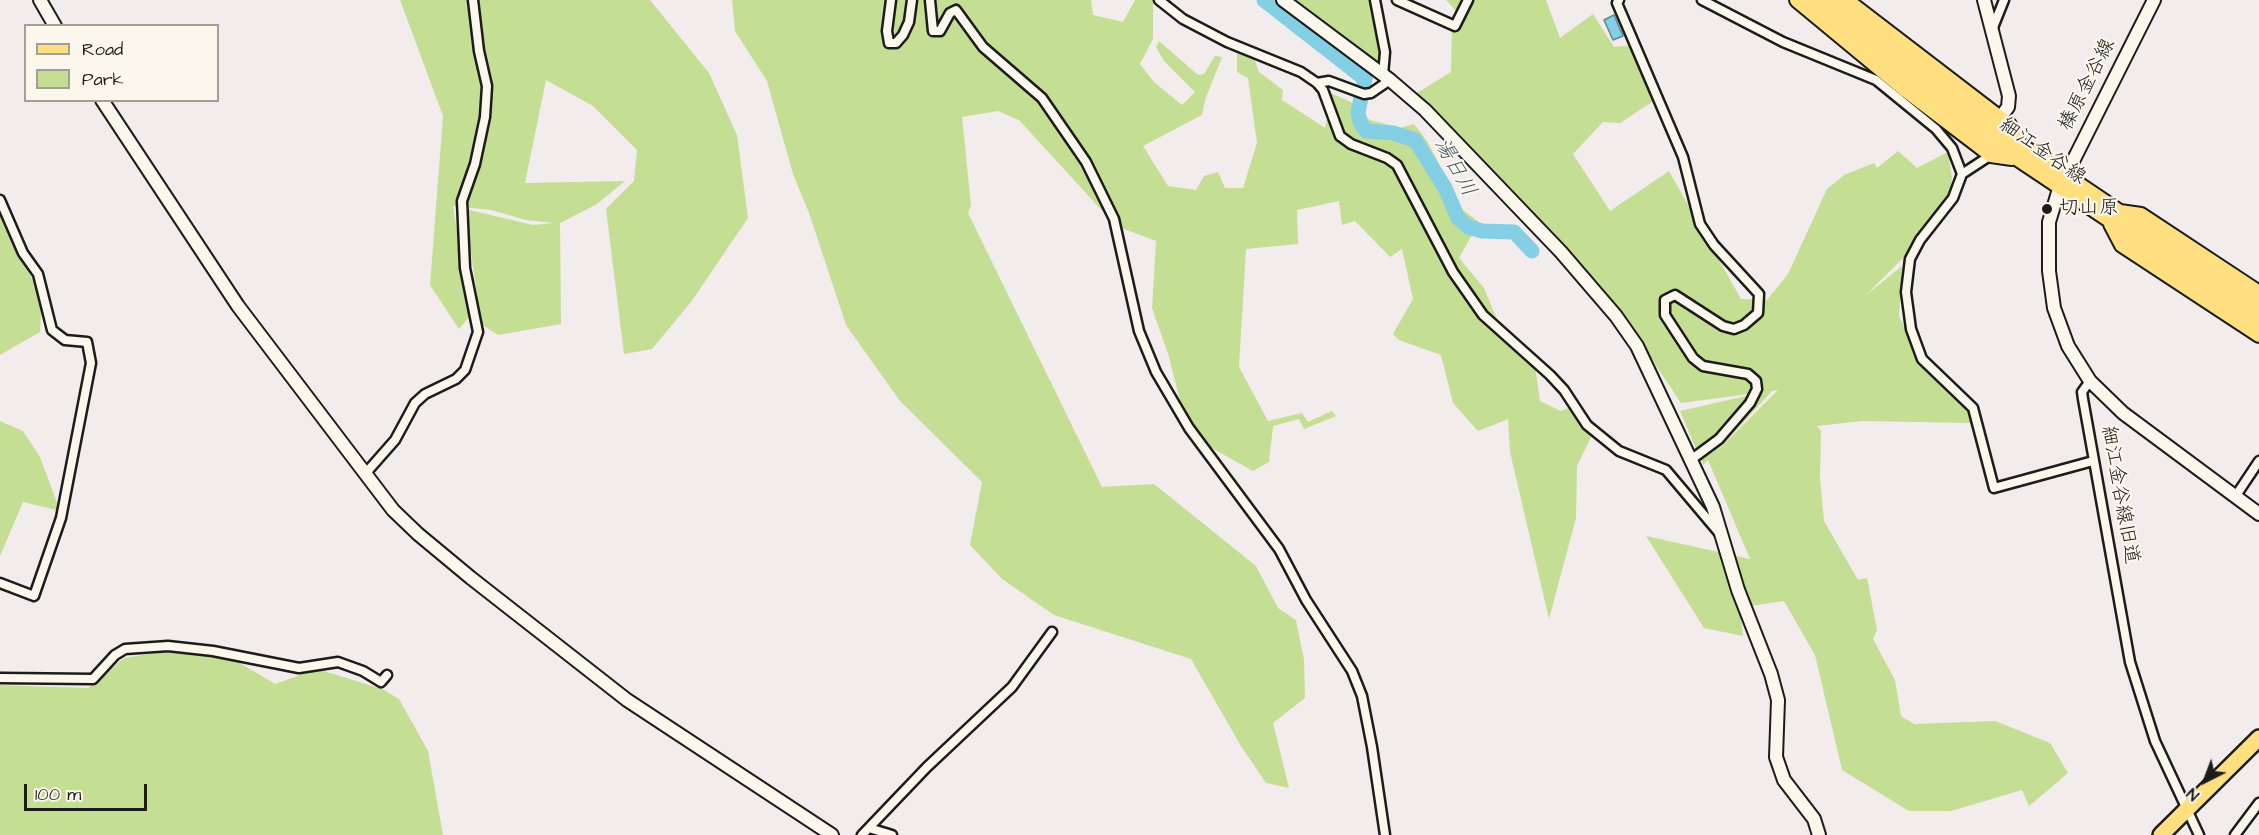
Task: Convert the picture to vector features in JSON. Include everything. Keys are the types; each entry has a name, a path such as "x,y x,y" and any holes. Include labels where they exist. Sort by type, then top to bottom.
{"highway":[{"path":"2161,835 2259,738"}],"main road":[{"path":"1797,0 1898,84 1991,155 2017,152 2009,125 1924,63 1845,0"},
{"name":"細江金谷線","path":"1814,0 1934,98 2114,217 2259,306"},
{"name":"細江金谷線","path":"1830,0 2017,152"},
{"path":"2259,293 2141,214 2114,217 2122,245 2259,335"},
{"name":"細江金谷線","path":"2114,217 2259,320"}],"street":[{"path":"40,0 54,24"},
{"path":"365,474 395,440 415,403 425,394 456,379 465,370 478,332 465,268 462,201 475,164 485,117 487,86 478,51 473,0"},
{"path":"891,0 887,31 889,43 896,43 903,35 909,22 912,0"},
{"path":"930,0 933,31 940,31 950,13 956,10 983,47 1042,98 1086,162 1114,219 1139,330 1156,372 1189,428 1279,549 1306,600 1352,671 1362,696 1385,835"},
{"path":"1159,0 1183,20 1227,42 1301,72 1317,82 1323,90 1340,136 1351,144 1388,158 1396,165 1453,272 1482,315 1550,375 1564,390 1587,425 1619,451 1666,470 1721,535"},
{"path":"1283,0 1387,77 1452,137 1561,252 1616,316 1644,358 1713,507 1778,700 1776,757 1784,780 1814,819 1819,835"},
{"path":"1317,82 1329,81 1364,94 1371,93 1387,77 1385,52 1375,0"},
{"path":"1397,0 1455,26 1468,0"},
{"path":"1618,0 1617,3 1683,157 1700,224 1707,237 1759,294 1758,313 1744,326 1734,329 1723,326 1675,295 1665,300 1665,315 1693,358 1703,366 1748,374 1756,381 1757,389 1750,403 1719,439 1692,459"},
{"path":"1702,0 1783,42 1876,80 1936,129 1952,148 1962,174"},
{"path":"1984,0 2009,96 2008,107 2000,118"},
{"path":"1992,30 2004,0"},
{"name":"榛原金谷線","path":"2061,182 2154,0"},
{"path":"103,102 238,306 393,510 418,534 604,683 832,835"},
{"path":"1991,155 1962,174 1953,198 1920,240 1908,269 1906,292 1911,329 1922,359 1973,408 1994,488 2093,461"},
{"path":"2061,182 2049,222 2049,271 2054,308 2068,346 2090,381 2123,413 2259,514"},
{"path":"0,200 23,253 38,274 52,330 65,340 87,342 92,363 61,518 34,596 0,583"},
{"name":"細江金谷線旧道","path":"2090,381 2082,392 2130,662 2155,741 2199,835"},
{"path":"2235,497 2259,461"},
{"path":"862,835 927,767 1012,687 1052,632"},
{"path":"0,678 93,679 115,655 125,649 168,646 213,651 299,668 338,662 363,671 381,682 387,675"},
{"path":"2235,835 2259,803"},
{"path":"869,828 892,835"}],"green space":[{"path":"400,0 650,0 709,73 737,135 748,218 691,302 652,349 624,354 606,209 634,181 637,150 593,106 546,80 525,183 625,181 597,204 560,223 561,324 498,335 481,324 465,209 533,225 554,223 526,220 491,210 453,206 470,316 459,329 430,285 443,116"},
{"path":"732,0 1091,0 1093,15 1123,22 1135,0 1153,0 1153,39 1140,64 1154,82 1182,105 1195,92 1164,61 1156,47 1159,41 1198,75 1204,74 1215,56 1222,57 1205,100 1202,115 1143,146 1168,186 1196,190 1204,176 1218,172 1225,188 1243,188 1257,143 1248,78 1237,72 1237,51 1252,53 1259,72 1283,90 1282,100 1325,128 1331,104 1326,91 1351,102 1370,120 1400,128 1414,124 1427,141 1463,210 1479,222 1459,258 1484,288 1496,317 1535,365 1540,401 1561,411 1570,407 1591,437 1577,466 1576,518 1549,619 1510,452 1508,419 1478,431 1453,403 1441,355 1399,340 1393,334 1413,299 1402,249 1390,257 1355,221 1342,225 1339,201 1297,210 1298,244 1246,249 1239,367 1268,421 1302,413 1308,422 1332,411 1336,416 1304,429 1299,419 1273,426 1269,462 1253,471 1210,447 1184,415 1168,354 1152,308 1156,241 1116,226 1019,120 998,111 962,117 971,205 968,213 1102,487 1154,484 1256,566 1278,608 1296,620 1304,660 1305,698 1273,723 1289,788 1266,783 1241,746 1191,659 1054,615 1002,579 970,545 982,482 900,401 846,325 809,213 793,174 767,81 735,31"},
{"path":"1288,0 1376,0 1381,64 1360,50"},
{"path":"1446,0 1546,0 1560,38 1593,14 1614,47 1633,45 1655,100 1620,123 1603,122 1573,154 1610,211 1669,171 1741,299 1767,300 1788,274 1827,189 1844,175 1874,163 1877,168 1898,151 1917,168 1948,152 1952,178 1950,194 1904,257 1865,296 1902,266 1899,316 1918,356 1966,406 1971,423 1862,421 1817,426 1821,431 1820,478 1824,521 1858,580 1867,578 1877,630 1873,639 1895,680 1901,716 1914,724 1995,721 2050,743 2068,773 2029,806 2022,790 1951,811 1909,811 1842,770 1815,655 1784,601 1750,606 1740,611 1743,636 1704,628 1646,536 1750,559 1708,460 1703,465 1680,411 1764,392 1681,403 1615,304 1417,93 1451,72 1452,26 1457,12","holes":["1772,391 1777,391 1715,453"]},
{"path":"0,216 42,298 40,332 0,355"},
{"path":"0,421 23,431 40,457 60,511 23,502 0,556"},
{"path":"162,652 228,656 275,684 317,669 382,689 399,699 428,751 443,835 0,835 0,685 88,688 124,658"}],"water":[{"path":"1614,15 1623,36 1613,40 1604,20"}],"waterway":[{"name":"湯日川","path":"1264,0 1365,79 1358,112 1360,122 1366,131 1393,133 1415,140 1445,188 1458,218 1468,227 1482,231 1514,232 1532,251"}],"place":[{"name":"切山原","path":"2047,209"}]}
